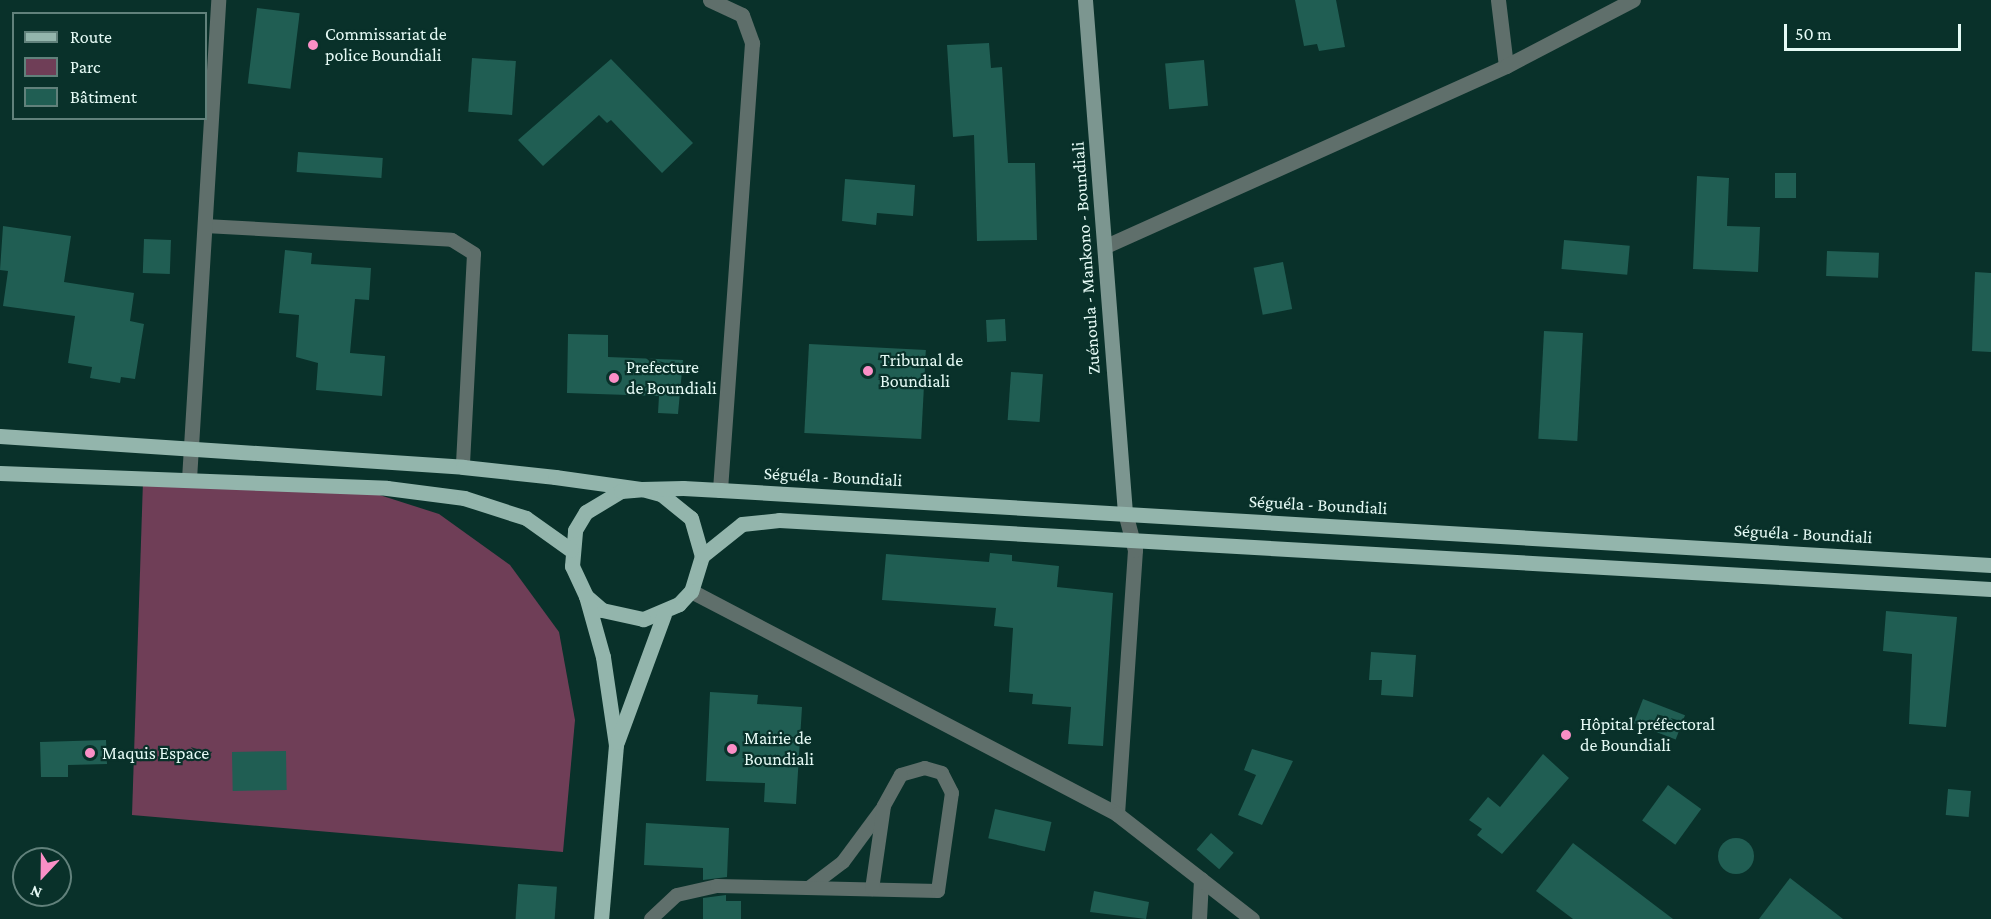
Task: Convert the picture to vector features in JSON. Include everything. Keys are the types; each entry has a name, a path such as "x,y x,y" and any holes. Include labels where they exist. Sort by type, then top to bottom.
{"main road":[{"name":"Zuénoula - Mankono - Boundiali","path":"1085,0 1108,245 1125,513"},
{"path":"0,436 463,467 642,489 662,494 685,511 699,536 702,556 691,591 664,614 616,745"},
{"path":"0,473 387,488 464,498 526,518 571,550 577,582 586,596 602,610 622,618 664,614"},
{"name":"Séguéla - Boundiali","path":"571,550 586,512 602,498 642,489 720,490 1991,565"},
{"path":"702,556 742,524 779,520 1132,538 1991,589"},
{"path":"586,596 603,657 616,745 601,919"}],"street":[{"path":"189,479 218,0"},
{"path":"710,0 742,15 752,43 720,490"},
{"path":"1498,0 1506,66"},
{"path":"1108,245 1506,66 1633,0"},
{"path":"1117,814 1132,538 1125,513"},
{"path":"691,591 1117,814 1252,919"},
{"path":"1199,919 1201,879"}],"lane":[{"path":"205,226 452,240 474,254 463,467"},
{"path":"651,919 677,895 717,886 938,891 952,793 942,773 925,768 902,775 884,806 843,862 810,887"},
{"path":"872,889 884,806"}],"green space":[{"path":"143,481 364,490 439,514 510,565 559,632 575,720 563,852 132,815"}],"building":[{"path":"1295,0 1336,0 1345,47 1319,51 1317,44 1304,46"},
{"path":"257,8 300,13 290,89 248,83"},
{"path":"989,43 991,68 1002,67 1008,163 1035,163 1037,240 977,241 974,135 953,137 947,45"},
{"path":"472,58 516,61 512,115 468,112"},
{"path":"611,59 693,143 662,173 611,120 607,123 599,115 543,166 518,140"},
{"path":"1204,60 1208,106 1169,109 1165,63"},
{"path":"298,152 383,158 381,178 297,172"},
{"path":"1775,173 1796,173 1796,198 1775,198"},
{"path":"1697,176 1729,178 1727,226 1760,227 1758,272 1693,269"},
{"path":"845,179 915,185 913,216 877,213 876,225 842,221"},
{"path":"3,226 71,236 64,282 134,293 130,321 144,324 135,379 121,377 120,383 90,378 92,367 68,363 75,316 3,306 8,271 0,270"},
{"path":"144,239 171,240 170,274 143,273"},
{"path":"1564,240 1630,246 1627,275 1561,269"},
{"path":"285,250 312,253 311,264 371,268 369,300 355,299 350,353 385,356 382,396 316,390 318,363 296,357 299,315 279,313"},
{"path":"1827,251 1879,253 1878,278 1826,276"},
{"path":"1283,262 1292,309 1263,315 1254,268"},
{"path":"1975,272 1991,273 1991,352 1972,351"},
{"path":"1005,319 1006,341 987,342 986,320"},
{"path":"1544,331 1583,333 1577,441 1538,439"},
{"path":"568,334 608,335 608,357 683,360 678,414 658,413 659,396 567,393"},
{"path":"809,344 926,350 921,439 804,433"},
{"path":"1011,372 1043,374 1040,422 1008,420"},
{"path":"990,553 1012,555 1012,561 1059,566 1057,587 1113,593 1103,746 1068,744 1071,707 1032,704 1033,694 1009,692 1013,628 994,626 996,608 882,600 886,554 989,562"},
{"path":"1886,611 1957,617 1946,727 1909,724 1912,654 1883,651"},
{"path":"1371,652 1416,655 1413,697 1381,695 1382,680 1369,680"},
{"path":"710,692 758,695 757,704 802,707 796,804 764,802 765,783 706,781"},
{"path":"1643,699 1685,715 1676,739 1634,723"},
{"path":"106,740 107,764 68,765 68,777 41,777 40,742"},
{"path":"1252,749 1293,761 1262,825 1238,815 1256,775 1244,770"},
{"path":"286,751 287,790 233,791 232,752"},
{"path":"1543,754 1569,778 1502,854 1477,835 1482,829 1469,820 1488,797 1500,807"},
{"path":"1668,785 1701,809 1675,845 1642,821"},
{"path":"1948,789 1971,791 1969,817 1946,815"},
{"path":"995,809 1052,822 1045,851 988,838"},
{"path":"646,823 729,828 727,877 703,880 703,868 644,865"},
{"path":"1211,833 1234,853 1219,869 1197,850"},
{"path":"1736,838 1748,844 1754,856 1748,868 1736,874 1724,868 1718,856 1724,844"},
{"path":"1573,843 1673,919 1573,919 1536,891"},
{"path":"1790,878 1843,919 1759,919"},
{"path":"518,884 557,887 555,919 516,919"},
{"path":"1094,891 1149,902 1146,919 1090,912"},
{"path":"726,895 726,901 741,901 741,919 703,919 703,898"}],"place":[{"name":"Commissariat de police Boundiali","path":"313,45"},
{"name":"Tribunal de Boundiali","path":"868,371"},
{"name":"Prefecture de Boundiali","path":"614,378"},
{"name":"Hôpital préfectoral de Boundiali","path":"1566,735"},
{"name":"Mairie de Boundiali","path":"732,749"},
{"name":"Maquis Espace","path":"90,753"}]}
